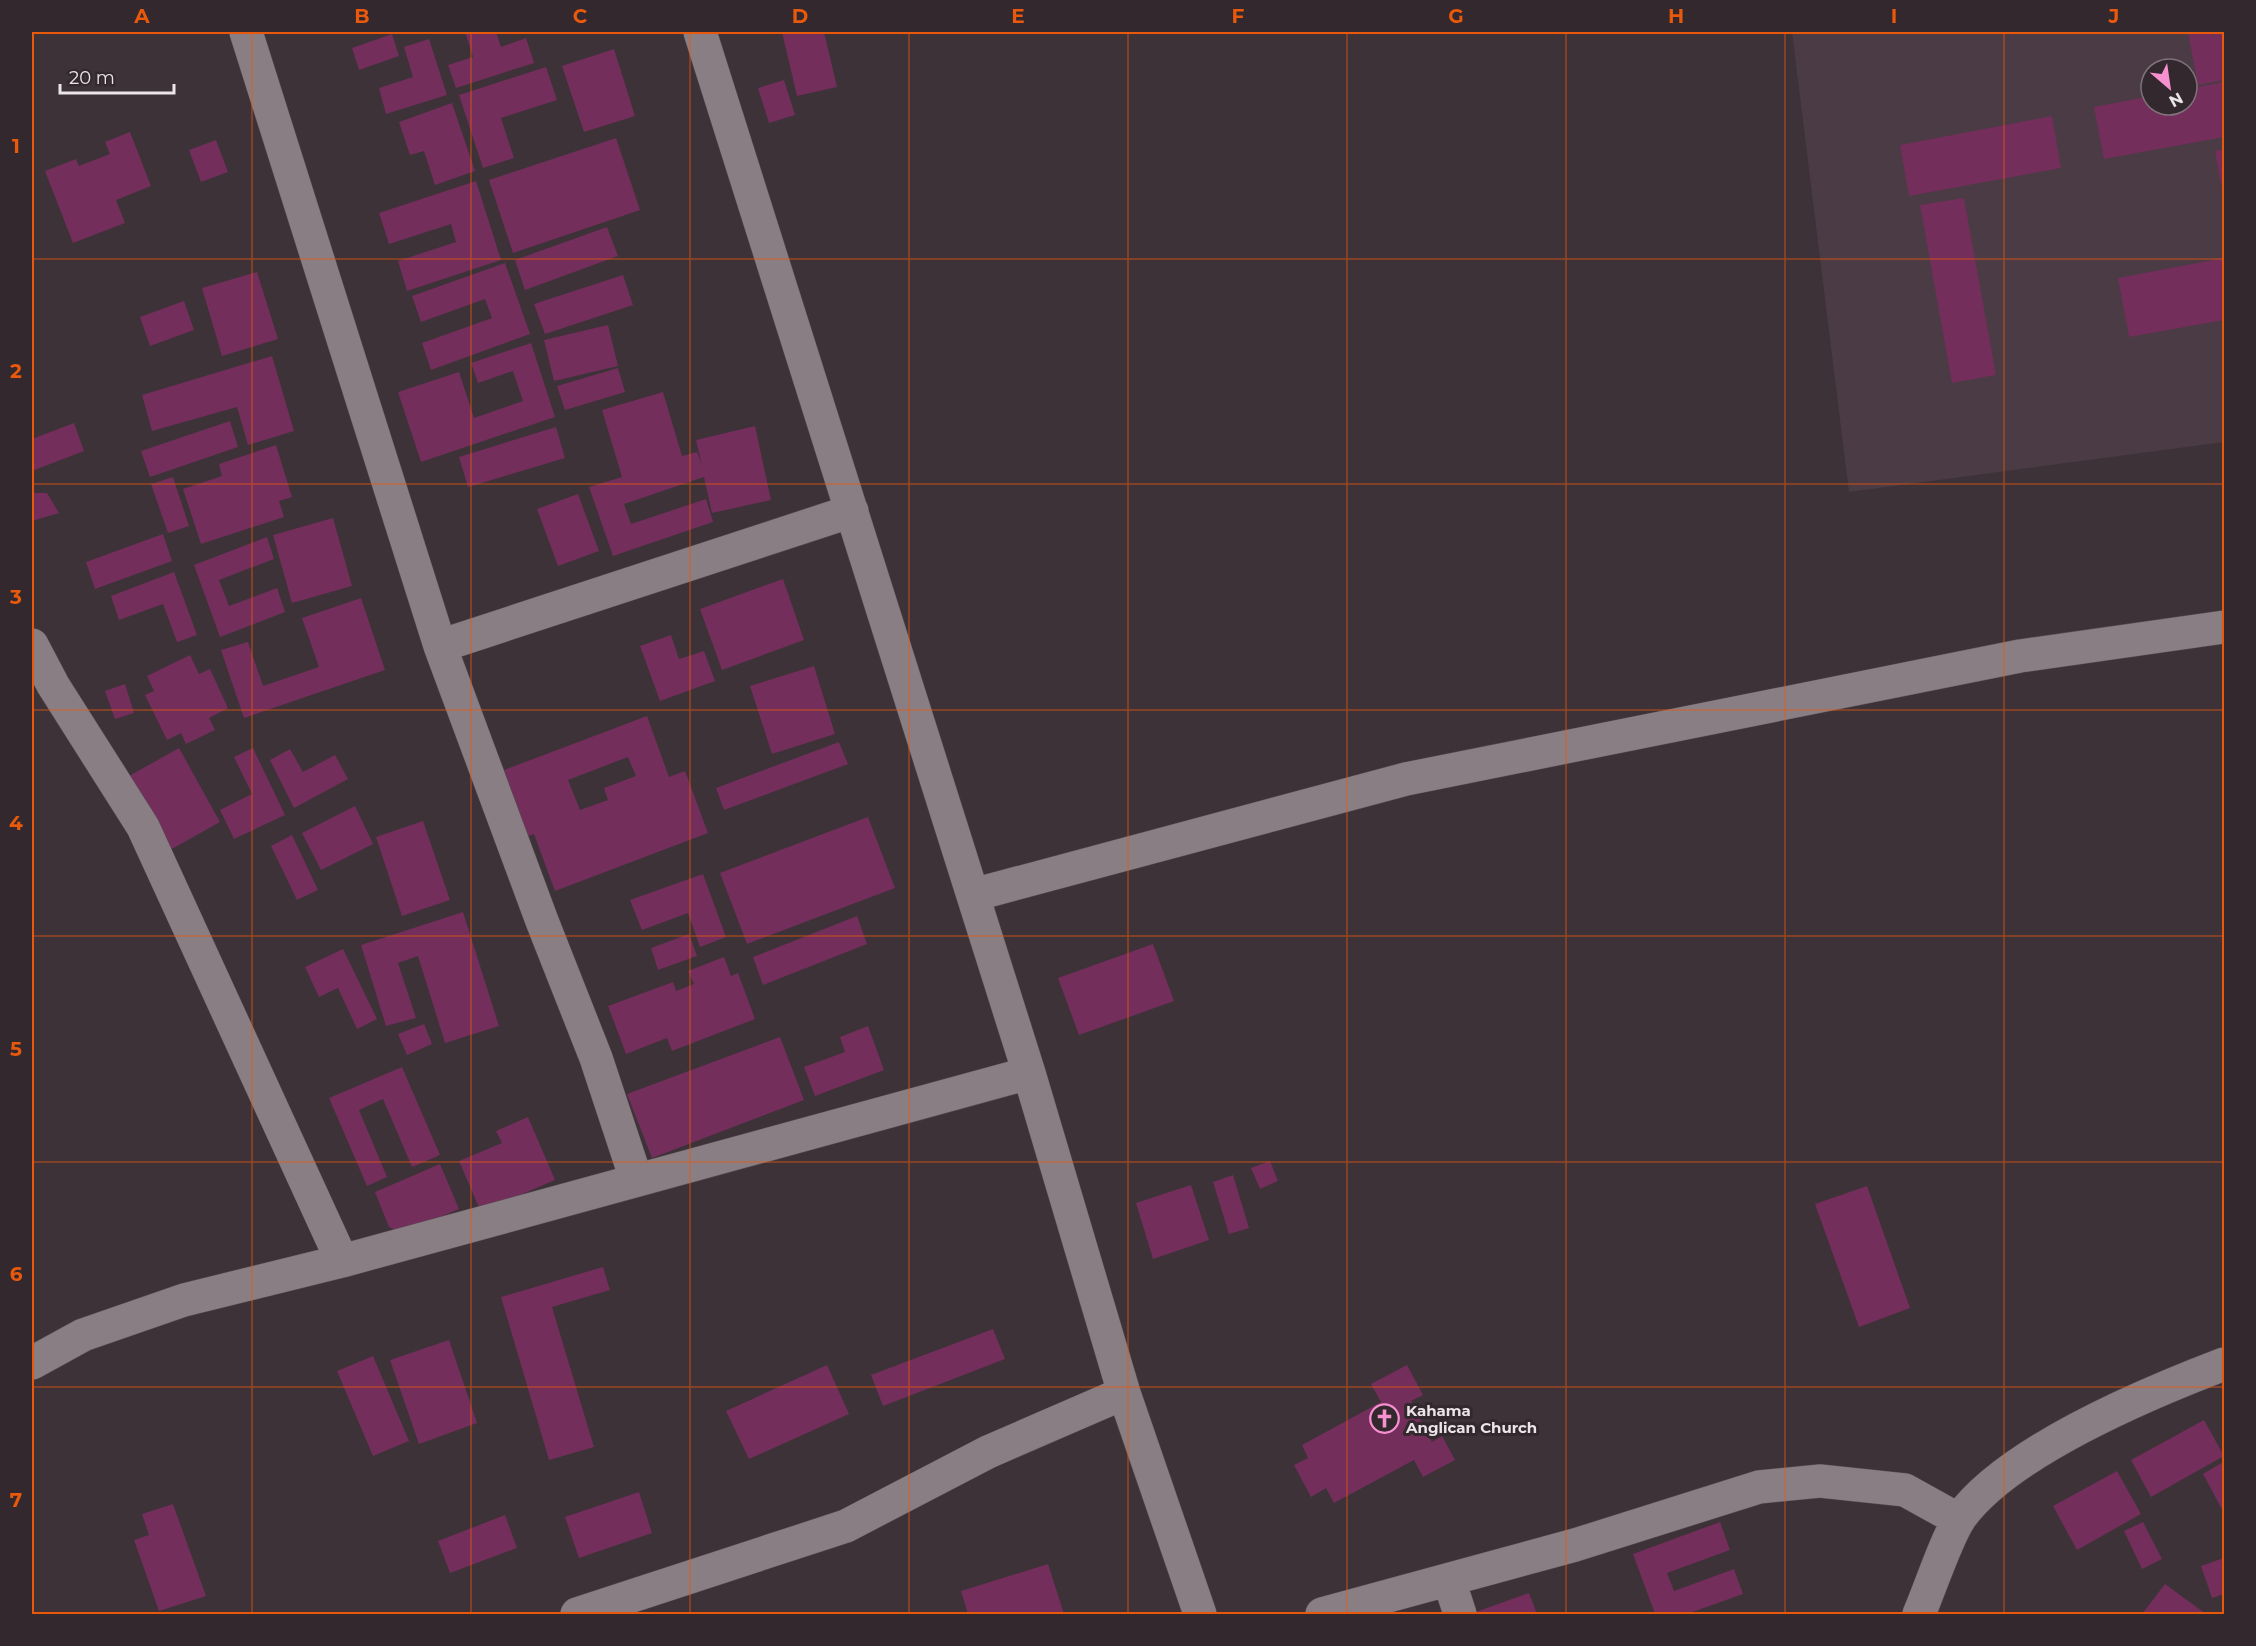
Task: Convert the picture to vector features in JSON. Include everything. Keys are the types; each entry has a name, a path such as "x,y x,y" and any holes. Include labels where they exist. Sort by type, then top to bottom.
{"street":[{"path":"246,32 440,646 542,921 596,1058 636,1179"},
{"path":"700,32 1029,1073 1124,1393 1200,1614"},
{"path":"440,646 852,512"},
{"path":"973,895 1407,779 2020,656 2224,627"},
{"path":"32,645 53,685 143,827 342,1261"},
{"path":"32,1363 82,1335 184,1300 342,1261 1029,1073"},
{"path":"1919,1614 1959,1520 1985,1488 2014,1466 2098,1419 2224,1364"},
{"path":"577,1614 846,1526 988,1452 1124,1393"},
{"path":"1322,1614 1575,1545 1759,1487 1820,1481 1905,1490 1959,1520"},
{"path":"1449,1580 1460,1614"}],"shaded area":[{"path":"1792,32 2224,32 2224,442 1849,492"}],"building":[{"path":"465,32 496,32 501,47 526,38 534,63 456,88 448,65 473,57"},
{"path":"782,32 824,32 837,87 797,96"},
{"path":"2188,32 2224,32 2224,80 2199,85 2199,57 2193,57"},
{"path":"392,34 399,56 359,70 352,48"},
{"path":"429,39 447,95 386,114 379,88 413,77 404,47"},
{"path":"614,49 635,116 584,132 562,66"},
{"path":"546,67 557,100 501,118 514,158 483,168 459,95"},
{"path":"784,80 795,115 769,123 758,88"},
{"path":"2224,82 2224,137 2104,159 2094,107 2139,98 2139,117 2199,117 2199,87"},
{"path":"452,103 475,171 435,185 424,151 410,155 399,122"},
{"path":"2052,116 2061,168 1909,196 1900,145"},
{"path":"130,132 151,186 116,200 125,223 73,243 45,171 76,159 79,166 110,154 105,142"},
{"path":"616,138 640,210 513,253 489,180"},
{"path":"216,140 228,172 201,182 189,150"},
{"path":"2224,149 2224,194 2223,194 2215,151"},
{"path":"476,181 501,260 407,291 398,261 456,242 451,224 389,244 379,213"},
{"path":"1964,198 1996,375 1952,383 1920,205"},
{"path":"607,227 618,256 525,290 515,260"},
{"path":"2224,258 2224,320 2129,337 2118,278"},
{"path":"505,263 530,334 431,370 422,343 492,318 485,299 421,322 412,296"},
{"path":"257,272 278,339 222,356 202,288"},
{"path":"623,275 633,305 545,334 534,304"},
{"path":"184,301 194,330 150,346 140,317"},
{"path":"608,325 618,366 554,381 544,340"},
{"path":"531,343 555,417 421,462 398,392 459,372 474,418 523,401 513,371 478,383 471,363"},
{"path":"272,356 294,431 248,445 237,407 152,431 142,395"},
{"path":"618,368 625,392 565,410 557,386"},
{"path":"663,392 682,456 697,452 702,466 696,440 755,426 771,500 712,513 704,477 624,504 631,524 706,499 713,522 613,556 589,487 622,477 602,410"},
{"path":"230,421 238,447 150,477 141,451"},
{"path":"74,423 84,451 32,471 32,439"},
{"path":"556,427 565,458 468,487 459,457"},
{"path":"276,445 292,497 279,501 284,517 201,544 183,489 222,476 219,464"},
{"path":"173,477 189,526 168,533 151,484"},
{"path":"32,493 47,493 59,513 32,521"},
{"path":"578,494 599,551 558,566 537,509"},
{"path":"333,518 352,586 292,603 273,535"},
{"path":"163,534 172,561 95,589 86,562"},
{"path":"267,537 274,559 219,580 229,606 277,588 285,612 220,637 194,565"},
{"path":"174,572 197,635 177,642 163,604 119,620 111,596"},
{"path":"783,579 804,640 722,670 700,609"},
{"path":"361,598 385,670 244,718 221,650 248,642 263,686 319,667 302,618"},
{"path":"671,635 679,659 704,651 715,681 660,701 640,646"},
{"path":"190,655 199,674 210,669 228,708 209,718 215,730 186,744 181,733 167,740 145,695 154,691 147,676"},
{"path":"814,666 835,734 772,754 750,686"},
{"path":"125,684 134,713 115,719 105,691"},
{"path":"647,716 669,777 685,771 708,833 555,891 534,834 528,836 504,770","holes":["628,757 636,776 604,788 608,800 580,810 568,780"]},
{"path":"839,742 848,764 724,810 716,788"},
{"path":"179,748 220,822 170,850 129,776"},
{"path":"253,748 285,815 234,839 220,810 252,794 234,757"},
{"path":"290,749 303,772 335,755 348,779 294,808 270,760"},
{"path":"355,806 373,844 321,870 302,833"},
{"path":"868,817 895,888 747,944 720,873"},
{"path":"423,821 450,900 402,916 376,837"},
{"path":"292,835 318,890 297,900 271,846"},
{"path":"703,874 726,937 700,947 688,913 642,930 630,900"},
{"path":"463,912 499,1026 445,1043 418,956 398,963 416,1018 386,1026 361,945"},
{"path":"857,916 867,944 763,985 753,957"},
{"path":"689,934 697,956 658,970 651,948"},
{"path":"1153,944 1174,1001 1079,1035 1058,978"},
{"path":"343,949 377,1019 357,1029 338,988 319,997 305,967"},
{"path":"724,957 731,976 738,973 755,1019 672,1051 667,1038 626,1054 608,1006 673,982 676,991 694,984 688,971"},
{"path":"424,1024 432,1044 407,1055 398,1034"},
{"path":"868,1026 884,1070 815,1096 804,1067 845,1052 840,1037"},
{"path":"780,1037 804,1100 652,1158 627,1094"},
{"path":"402,1067 440,1155 412,1167 383,1099 359,1110 387,1177 367,1186 329,1098"},
{"path":"528,1117 555,1180 481,1212 459,1161 502,1143 496,1131"},
{"path":"1270,1161 1278,1181 1260,1189 1251,1168"},
{"path":"440,1164 459,1209 402,1233 389,1227 375,1192"},
{"path":"1233,1175 1249,1228 1229,1234 1213,1182"},
{"path":"1191,1185 1209,1240 1153,1259 1136,1203"},
{"path":"1867,1186 1910,1308 1859,1327 1815,1204"},
{"path":"603,1267 610,1290 552,1307 594,1447 549,1460 501,1297"},
{"path":"993,1329 1005,1359 883,1406 871,1375"},
{"path":"449,1340 477,1423 419,1444 390,1360"},
{"path":"373,1356 409,1441 373,1456 337,1371"},
{"path":"827,1365 849,1414 749,1459 726,1411"},
{"name":"Kahama Anglican Church","path":"1407,1365 1423,1395 1411,1401 1432,1442 1442,1436 1455,1460 1423,1477 1414,1460 1334,1503 1326,1488 1311,1497 1294,1465 1308,1458 1302,1445 1381,1402 1371,1384"},
{"path":"2204,1420 2224,1456 2151,1497 2131,1460"},
{"path":"2223,1462 2224,1465 2224,1513 2203,1474"},
{"path":"2117,1471 2141,1514 2077,1550 2053,1506"},
{"path":"639,1492 652,1533 579,1558 565,1517"},
{"path":"173,1504 206,1596 159,1611 134,1540 149,1535 142,1514"},
{"path":"505,1515 517,1548 450,1573 438,1541"},
{"path":"1720,1522 1730,1550 1667,1573 1674,1591 1734,1569 1743,1594 1687,1614 1655,1614 1633,1554"},
{"path":"2143,1522 2162,1559 2142,1569 2124,1531"},
{"path":"2224,1558 2224,1594 2212,1598 2201,1566"},
{"path":"1048,1564 1064,1614 968,1614 961,1591"},
{"path":"2165,1584 2206,1614 2142,1614"},
{"path":"1529,1593 1537,1614 1470,1614"}],"place":[{"name":"Kahama Anglican Church","path":"1385,1419"}]}
